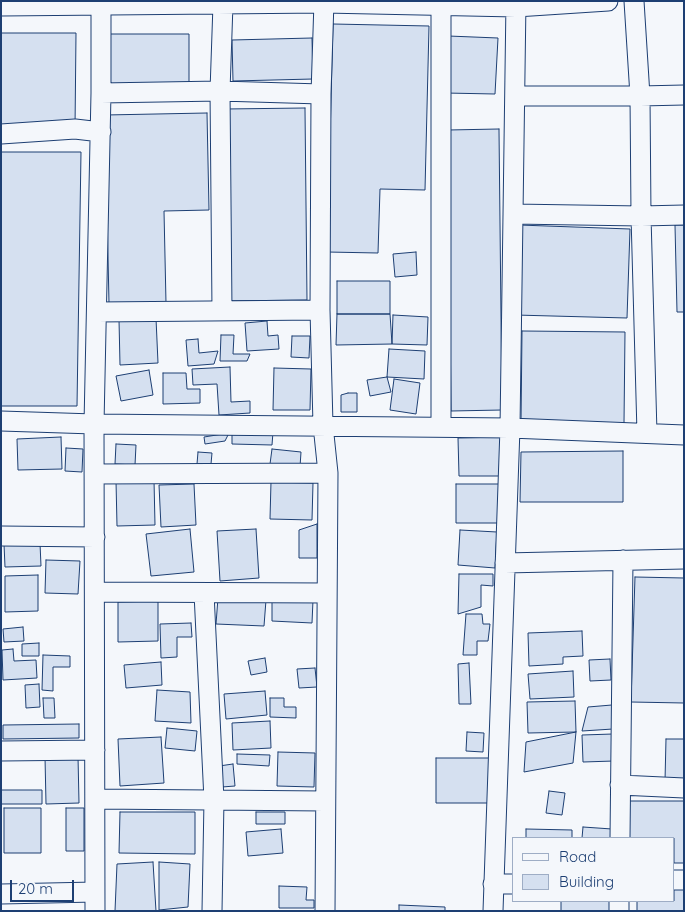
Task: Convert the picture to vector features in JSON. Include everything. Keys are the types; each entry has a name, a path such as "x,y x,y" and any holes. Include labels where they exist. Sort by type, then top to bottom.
{"street":[{"path":"1,6 101,3 223,4 324,2 516,4 608,1"},
{"path":"634,1 640,96 640,216 647,434"},
{"path":"324,2 321,94 320,310 323,425 328,474 325,911"},
{"path":"1,894 95,902 94,424 102,93 101,3"},
{"path":"440,427 441,3"},
{"path":"222,311 220,91 223,4"},
{"path":"493,911 510,428 516,4"},
{"path":"102,93 220,91 321,94"},
{"path":"515,96 684,95"},
{"path":"1,134 75,128 100,132"},
{"path":"513,214 684,215"},
{"path":"97,312 320,310"},
{"path":"1,421 94,424 510,428 684,435"},
{"path":"94,474 328,474"},
{"path":"1,536 95,536"},
{"path":"505,563 684,559"},
{"path":"620,837 623,560"},
{"path":"95,592 327,593"},
{"path":"204,593 214,800 212,911"},
{"path":"1,751 95,750"},
{"path":"620,785 684,788"},
{"path":"95,799 325,801"},
{"path":"493,884 512,884"}],"building":[{"path":"333,24 429,26 425,190 380,189 378,253 327,252"},
{"path":"1,33 76,33 75,129 1,129"},
{"path":"107,34 189,34 189,86 107,86"},
{"path":"448,36 498,38 495,94 445,93"},
{"path":"312,38 313,79 233,81 232,40"},
{"path":"305,108 307,300 227,301 225,109"},
{"path":"207,113 209,210 164,211 166,303 109,304 105,115"},
{"path":"499,129 502,410 451,411 448,130"},
{"path":"1,152 81,152 77,406 1,406"},
{"path":"519,225 630,229 627,318 515,315"},
{"path":"675,225 684,225 684,312 677,312"},
{"path":"416,252 417,275 395,277 393,254"},
{"path":"337,281 390,281 390,314 337,314"},
{"path":"337,314 390,314 392,344 336,345"},
{"path":"393,315 428,317 427,345 392,344"},
{"path":"156,318 158,363 120,365 119,320"},
{"path":"267,321 268,336 278,335 279,349 247,351 245,323"},
{"path":"522,331 625,332 624,423 521,422"},
{"path":"221,335 234,335 233,354 250,354 247,361 220,361"},
{"path":"292,336 310,336 309,358 291,357"},
{"path":"198,339 199,353 218,351 214,364 188,366 186,340"},
{"path":"389,349 425,351 424,379 387,377"},
{"path":"230,367 231,402 250,401 250,413 219,415 217,384 193,385 192,369"},
{"path":"274,368 311,369 310,410 273,410"},
{"path":"149,370 153,395 121,401 116,376"},
{"path":"163,373 186,373 187,389 200,389 200,403 163,404"},
{"path":"387,377 391,392 370,396 367,380"},
{"path":"394,379 420,383 416,414 390,410"},
{"path":"357,393 357,412 341,412 341,395"},
{"path":"232,431 273,432 272,445 232,444"},
{"path":"229,433 225,441 205,444 204,437"},
{"path":"61,437 62,469 18,470 17,439"},
{"path":"504,437 504,476 459,476 458,438"},
{"path":"116,444 136,445 135,465 115,464"},
{"path":"66,448 83,449 82,472 65,471"},
{"path":"272,449 301,452 300,467 270,464"},
{"path":"623,451 623,502 520,502 521,452"},
{"path":"198,452 212,453 211,464 197,464"},
{"path":"154,480 155,525 117,526 116,481"},
{"path":"271,482 313,483 312,520 270,519"},
{"path":"194,484 196,525 161,527 159,485"},
{"path":"456,484 500,484 500,523 456,523"},
{"path":"317,524 317,558 299,558 299,530"},
{"path":"190,529 194,572 151,576 146,534"},
{"path":"256,529 259,578 220,581 217,531"},
{"path":"460,530 497,532 495,568 458,565"},
{"path":"40,543 41,566 5,567 4,544"},
{"path":"46,560 80,561 78,594 45,593"},
{"path":"459,574 493,574 493,586 481,585 481,607 458,614"},
{"path":"38,575 38,611 5,612 5,576"},
{"path":"635,577 684,578 684,703 631,702"},
{"path":"218,598 266,600 264,626 216,624"},
{"path":"272,598 313,600 312,623 272,621"},
{"path":"158,601 158,641 118,642 118,602"},
{"path":"466,614 482,614 483,624 490,624 488,641 477,641 477,655 463,655"},
{"path":"191,623 192,637 177,637 177,657 161,658 160,624"},
{"path":"23,627 24,641 4,642 3,629"},
{"path":"582,631 583,656 563,657 563,664 529,666 528,633"},
{"path":"39,643 39,656 22,656 22,644"},
{"path":"13,649 14,661 36,660 37,678 3,680 2,650"},
{"path":"43,655 70,656 70,667 53,667 53,691 42,690"},
{"path":"265,658 267,672 251,675 248,661"},
{"path":"610,659 611,680 590,681 589,660"},
{"path":"161,662 162,685 126,688 124,665"},
{"path":"469,663 471,704 459,704 458,664"},
{"path":"315,668 317,687 299,688 297,669"},
{"path":"573,671 574,697 530,699 528,674"},
{"path":"39,684 40,707 26,708 25,685"},
{"path":"157,690 190,692 191,723 155,721"},
{"path":"265,691 267,715 226,719 224,694"},
{"path":"43,698 54,698 55,718 44,718"},
{"path":"270,698 284,698 284,707 296,707 296,718 270,717"},
{"path":"575,701 576,732 528,733 527,702"},
{"path":"612,705 613,729 582,731 588,707"},
{"path":"270,721 271,748 233,750 232,723"},
{"path":"79,724 79,738 3,739 3,725"},
{"path":"167,728 197,731 195,751 165,748"},
{"path":"467,732 484,733 483,752 466,751"},
{"path":"576,732 573,763 524,772 526,742"},
{"path":"613,734 614,761 583,762 582,735"},
{"path":"161,737 164,783 120,786 118,739"},
{"path":"666,739 684,739 684,781 665,781"},
{"path":"278,752 315,753 314,787 277,786"},
{"path":"237,754 270,755 269,766 237,764"},
{"path":"78,756 79,803 46,804 45,757"},
{"path":"436,758 491,758 490,803 436,803"},
{"path":"233,764 235,786 222,787 219,766"},
{"path":"1,790 42,790 42,804 1,804"},
{"path":"549,791 565,793 562,815 546,813"},
{"path":"624,801 684,801 684,863 675,863 675,837 624,837"},
{"path":"4,808 41,808 41,853 4,853"},
{"path":"66,808 84,808 84,851 66,851"},
{"path":"120,812 195,812 195,854 119,853"},
{"path":"256,812 285,812 285,824 256,824"},
{"path":"583,827 612,829 611,837 582,837"},
{"path":"281,829 283,853 248,856 246,832"},
{"path":"526,829 572,830 572,837 526,837"},
{"path":"153,862 156,911 115,911 117,864"},
{"path":"159,862 190,864 188,907 159,910"},
{"path":"279,886 307,887 306,900 314,900 314,908 279,908"},
{"path":"675,889 684,889 684,911 637,911 637,902 675,902"},
{"path":"561,902 611,902 611,911 561,911"},
{"path":"399,905 445,907 445,911 399,911"}]}
